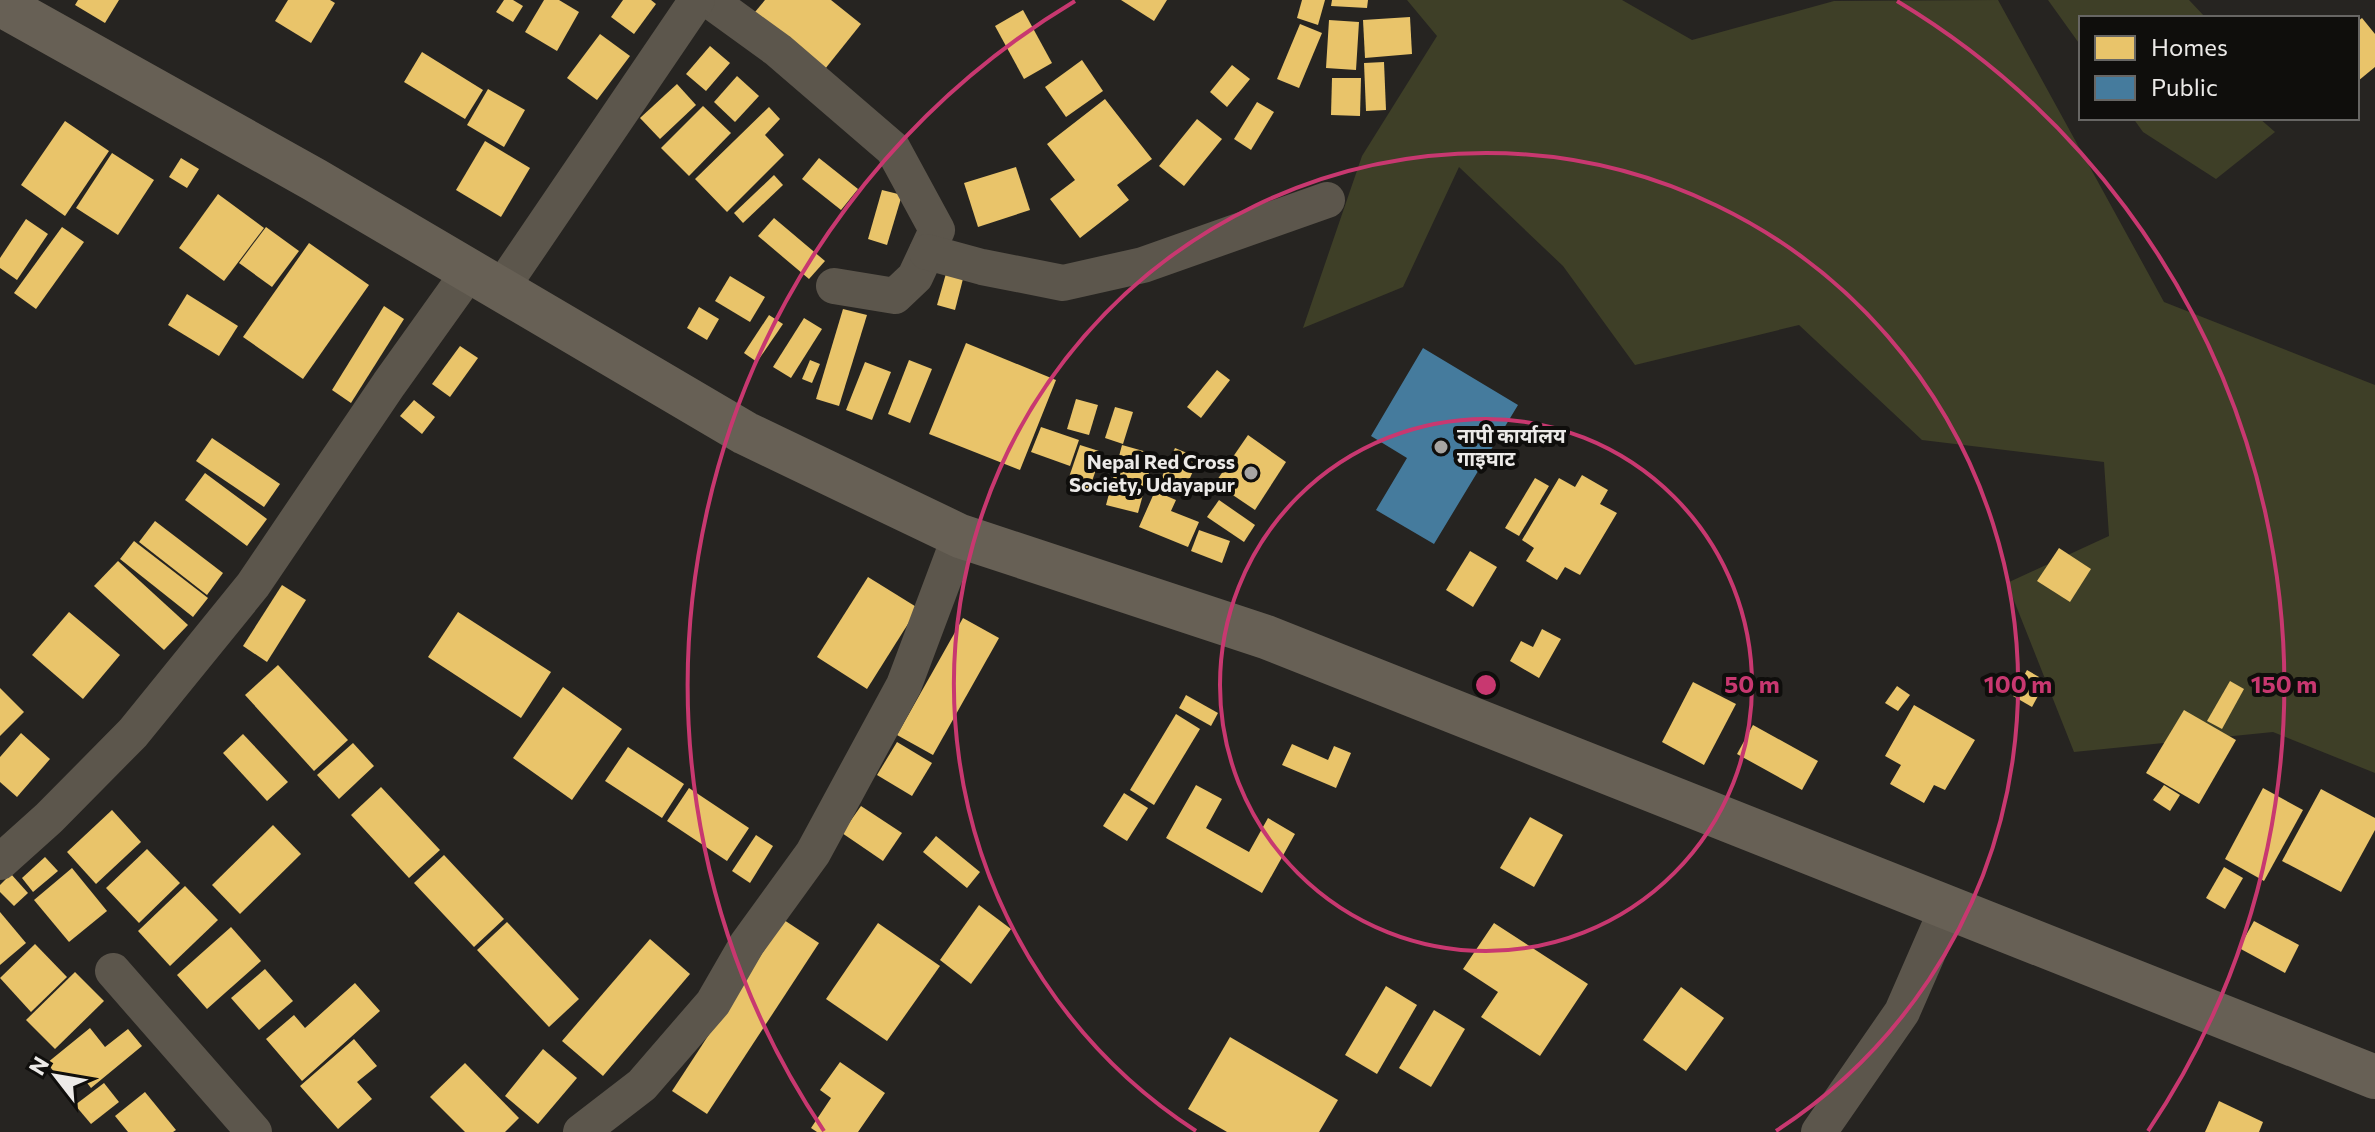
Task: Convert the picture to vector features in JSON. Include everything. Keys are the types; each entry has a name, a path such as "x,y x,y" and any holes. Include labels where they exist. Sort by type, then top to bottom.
{"main road":[{"path":"0,4 315,180 745,433 960,536 1266,637 2375,1077"}],"street":[{"path":"4,852 49,818 133,733 253,585 389,384 484,281 697,0"},
{"path":"709,0 778,50 893,149 937,230 915,277 895,296 834,286"},
{"path":"927,252 982,267 1063,283 1143,265 1327,200"},
{"path":"581,1132 642,1085 713,1003 747,944 813,853 904,685 960,536"},
{"path":"1819,1132 1902,1012 1947,909"},
{"path":"113,971 254,1132"}],"green space":[{"path":"1407,0 1622,0 1692,40 1834,1 1998,0 2164,302 2375,385 2375,773 2273,732 2074,752 2007,583 2109,536 2104,462 1922,440 1799,325 1635,365 1563,266 1459,167 1403,287 1303,328 1362,156 1437,36"},
{"path":"2048,0 2189,0 2204,16 2079,16 2079,43"},
{"path":"2134,120 2261,120 2275,132 2216,179 2143,132"}],"building: Homes":[{"path":"78,0 119,0 105,23 75,5"},
{"path":"288,0 330,0 335,3 311,43 275,21"},
{"path":"504,0 513,0 523,6 513,22 496,12"},
{"path":"544,0 559,0 579,12 557,51 525,32"},
{"path":"623,0 651,0 656,4 634,34 611,17"},
{"path":"765,0 831,0 861,24 825,69 755,12"},
{"path":"1121,0 1167,0 1154,21"},
{"path":"1302,0 1325,0 1318,25 1297,18"},
{"path":"1332,0 1368,0 1367,8 1331,6"},
{"path":"1023,10 1052,63 1024,79 995,26"},
{"path":"1410,17 1412,54 1365,58 1363,20"},
{"path":"2362,18 2375,34 2375,67 2359,80 2359,20"},
{"path":"1329,20 1359,22 1356,70 1326,68"},
{"path":"1300,24 1322,33 1299,88 1277,79"},
{"path":"600,34 630,56 597,100 567,78"},
{"path":"710,46 730,63 706,91 686,74"},
{"path":"422,52 483,90 465,119 404,82"},
{"path":"1082,60 1103,91 1066,117 1045,87"},
{"path":"1384,62 1386,110 1366,111 1364,63"},
{"path":"1232,65 1250,79 1227,107 1210,92"},
{"path":"737,76 759,96 735,122 714,102"},
{"path":"1332,78 1361,78 1360,116 1331,115"},
{"path":"677,84 696,105 660,139 640,118"},
{"path":"488,89 525,110 504,147 467,125"},
{"path":"1105,99 1152,159 1117,185 1129,200 1080,238 1050,199 1075,180 1047,144"},
{"path":"1257,102 1274,112 1251,150 1234,139"},
{"path":"703,106 731,133 689,176 661,148"},
{"path":"769,107 780,119 765,135 784,155 727,212 695,179"},
{"path":"1197,119 1222,139 1184,186 1159,166"},
{"path":"65,121 109,151 65,216 21,185"},
{"path":"485,141 530,168 501,217 456,190"},
{"path":"112,153 154,180 118,235 76,208"},
{"path":"181,158 199,169 187,188 169,177"},
{"path":"819,158 858,189 841,210 802,179"},
{"path":"1016,167 1030,210 978,227 964,183"},
{"path":"774,175 783,185 743,223 734,213"},
{"path":"882,190 902,195 887,245 868,239"},
{"path":"218,194 264,228 224,281 179,248"},
{"path":"774,218 825,261 809,279 758,236"},
{"path":"26,219 48,234 17,280 0,268 0,258"},
{"path":"62,227 84,242 36,309 14,293"},
{"path":"266,227 299,251 272,287 239,263"},
{"path":"309,243 369,285 303,379 243,337"},
{"path":"947,270 964,275 955,310 937,305"},
{"path":"730,276 765,297 750,322 715,301"},
{"path":"187,294 238,326 219,356 168,325"},
{"path":"384,306 404,319 351,403 332,390"},
{"path":"699,307 719,319 707,340 687,328"},
{"path":"843,309 867,315 839,406 816,399"},
{"path":"769,315 783,324 757,362 744,353"},
{"path":"804,318 822,329 791,378 773,367"},
{"path":"966,343 1056,380 1020,470 929,434"},
{"path":"460,346 478,358 450,397 432,384"},
{"path":"810,360 820,364 812,383 802,379"},
{"path":"909,360 932,369 910,423 888,414"},
{"path":"865,362 891,372 872,420 846,410"},
{"path":"1217,370 1230,380 1201,418 1187,407"},
{"path":"1076,399 1098,405 1089,435 1067,429"},
{"path":"414,400 435,417 422,434 400,416"},
{"path":"1115,407 1133,412 1123,444 1105,438"},
{"path":"1041,427 1079,440 1070,466 1031,452"},
{"name":"Nepal Red Cross Society, Udayapur","path":"1248,435 1286,462 1255,510 1215,483"},
{"path":"212,438 280,484 264,507 196,461"},
{"path":"1080,445 1102,452 1089,490 1067,483"},
{"path":"1122,445 1154,454 1138,513 1106,505"},
{"path":"1175,448 1199,458 1185,489 1161,479"},
{"path":"205,473 267,519 247,546 185,500"},
{"path":"1582,475 1608,490 1600,504 1617,513 1580,575 1565,567 1557,580 1526,561 1534,548 1522,540 1559,478 1575,487"},
{"path":"1535,478 1549,486 1519,536 1505,528"},
{"path":"1155,491 1176,500 1171,511 1199,522 1188,547 1139,527"},
{"path":"1219,500 1255,525 1244,542 1207,517"},
{"path":"155,521 223,573 207,595 139,542"},
{"path":"1199,530 1230,541 1222,563 1191,551"},
{"path":"134,541 208,598 193,617 120,559"},
{"path":"2059,548 2091,569 2070,602 2037,581"},
{"path":"1470,551 1497,567 1473,607 1446,590"},
{"path":"118,561 188,625 164,650 94,586"},
{"path":"868,577 918,608 867,689 817,657"},
{"path":"282,585 306,600 267,662 243,646"},
{"path":"69,612 120,655 83,699 32,655"},
{"path":"458,612 551,672 521,718 428,657"},
{"path":"963,618 999,638 933,755 897,735"},
{"path":"1542,629 1561,639 1539,678 1510,661 1521,641 1533,647"},
{"path":"278,665 348,740 314,771 245,695"},
{"path":"2027,670 2046,681 2032,707 2013,696"},
{"path":"2230,681 2244,689 2222,729 2207,721"},
{"path":"1693,682 1736,704 1704,765 1662,742"},
{"path":"1897,686 1910,695 1898,711 1885,703"},
{"path":"563,687 622,729 572,800 513,758"},
{"path":"0,688 24,712 0,736"},
{"path":"1186,695 1218,713 1211,726 1179,708"},
{"path":"1914,705 1975,740 1945,790 1934,785 1924,803 1890,784 1901,765 1885,756"},
{"path":"2184,710 2236,740 2199,804 2146,773"},
{"path":"1176,714 1200,729 1154,805 1130,790"},
{"path":"1753,725 1818,761 1802,790 1737,754"},
{"path":"21,733 50,759 17,797 0,782 0,757"},
{"path":"243,734 288,782 267,801 223,753"},
{"path":"897,742 932,763 912,796 877,775"},
{"path":"353,743 374,766 339,799 317,775"},
{"path":"1292,744 1328,760 1334,746 1351,753 1336,788 1282,765"},
{"path":"628,747 684,784 662,818 605,781"},
{"path":"1196,785 1222,799 1206,828 1249,852 1268,818 1295,834 1262,893 1166,838"},
{"path":"2164,785 2180,795 2170,811 2153,800"},
{"path":"381,787 440,850 409,878 351,815"},
{"path":"689,788 749,828 727,861 667,821"},
{"path":"2263,788 2303,810 2264,881 2225,859"},
{"path":"2321,789 2375,818 2375,830 2341,892 2282,861"},
{"path":"1124,793 1148,808 1127,841 1103,826"},
{"path":"861,806 902,833 883,861 842,833"},
{"path":"112,810 141,842 96,884 67,852"},
{"path":"1530,817 1563,835 1534,887 1500,868"},
{"path":"273,825 301,854 240,914 212,885"},
{"path":"756,835 773,846 750,883 732,871"},
{"path":"936,836 980,872 967,888 923,852"},
{"path":"147,849 180,883 139,923 106,888"},
{"path":"444,855 504,919 474,947 414,883"},
{"path":"45,857 58,871 33,892 22,878"},
{"path":"2224,867 2243,878 2225,909 2206,898"},
{"path":"72,868 107,911 69,942 34,900"},
{"path":"11,874 28,893 14,906 0,892 0,885"},
{"path":"185,886 218,920 170,966 138,931"},
{"path":"979,905 1011,929 971,984 940,960"},
{"path":"0,912 26,943 0,965"},
{"path":"784,920 819,943 707,1114 672,1091"},
{"path":"2254,921 2299,945 2285,973 2239,948"},
{"path":"507,922 579,999 549,1027 477,950"},
{"path":"878,923 940,966 887,1041 826,999"},
{"path":"1494,923 1588,984 1540,1056 1481,1017 1498,992 1463,969"},
{"path":"231,927 261,961 207,1009 177,975"},
{"path":"650,939 690,974 603,1076 562,1041"},
{"path":"35,944 67,977 31,1012 0,978"},
{"path":"265,969 293,1001 259,1030 231,998"},
{"path":"75,972 104,1001 55,1049 26,1020"},
{"path":"355,983 380,1011 302,1081 266,1039 294,1015 305,1028"},
{"path":"1386,986 1417,1005 1377,1074 1345,1055"},
{"path":"1681,987 1724,1018 1686,1071 1643,1040"},
{"path":"1434,1010 1465,1029 1431,1087 1399,1068"},
{"path":"90,1028 105,1047 128,1029 142,1046 91,1088 82,1076 67,1088 47,1063"},
{"path":"1230,1037 1338,1100 1319,1132 1227,1132 1188,1109"},
{"path":"354,1039 377,1066 357,1082 372,1099 338,1129 300,1086"},
{"path":"543,1049 577,1078 538,1124 505,1096"},
{"path":"840,1062 885,1093 858,1132 817,1132 811,1128 831,1098 820,1090"},
{"path":"465,1063 519,1118 505,1132 465,1132 430,1097"},
{"path":"104,1083 119,1102 91,1124 75,1105"},
{"path":"145,1092 176,1130 128,1132 115,1116"},
{"path":"2219,1101 2263,1122 2259,1132 2205,1132"}],"building: Public":[{"name":"नापी कार्यालय गाइघाट","path":"1423,348 1518,405 1434,544 1376,510 1407,458 1371,436"}],"place":[{"name":"नापी कार्यालय गाइघाट","path":"1441,447"},
{"name":"Nepal Red Cross Society, Udayapur","path":"1251,473"}]}
